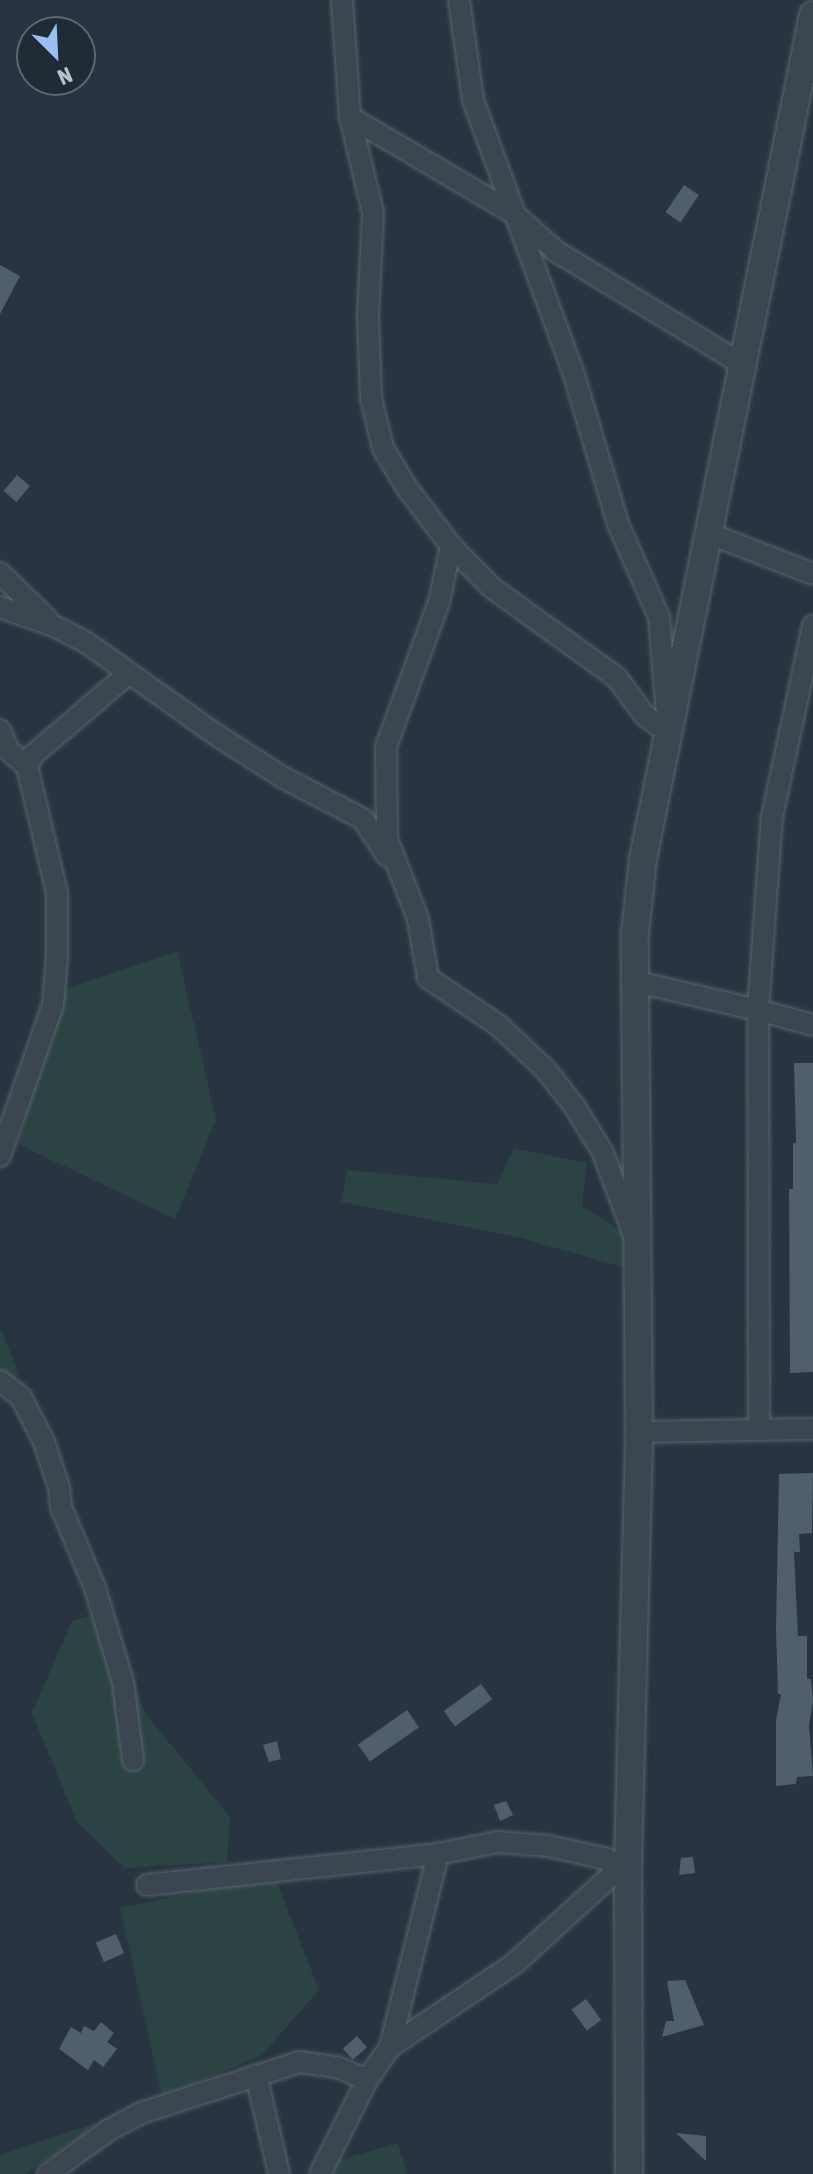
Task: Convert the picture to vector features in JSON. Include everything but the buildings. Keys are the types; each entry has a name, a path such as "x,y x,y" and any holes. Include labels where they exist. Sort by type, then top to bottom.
{"street":[{"path":"342,0 350,117 373,213 368,317 371,398 383,448 407,488 451,546 491,587 617,678 645,716 668,732"},
{"path":"459,0 473,100 574,375 618,524 659,617 668,732"},
{"path":"629,2174 622,1865 639,1432 633,981 643,859 813,15"},
{"path":"350,117 513,213 557,252 742,364"},
{"path":"710,534 813,574"},
{"path":"451,546 439,602 386,747 387,839 418,919 428,978 498,1025 545,1069 575,1107 603,1153 635,1239"},
{"path":"0,573 54,626"},
{"path":"0,607 54,626 87,643 282,777 363,819 406,886"},
{"path":"759,1430 758,1010 772,817 813,625"},
{"path":"27,766 33,755 128,674"},
{"path":"0,730 9,751 27,766 57,893 53,1005 15,1104 0,1156"},
{"path":"633,981 813,1025"},
{"path":"0,1381 21,1397 44,1442 59,1487 61,1507 95,1588 123,1682 133,1760"},
{"path":"639,1432 813,1429"},
{"path":"147,1885 438,1854 498,1842 548,1846 622,1865"},
{"path":"320,2174 367,2080 390,2047 438,1854"},
{"path":"390,2047 514,1964 622,1865"},
{"path":"48,2174 109,2130 141,2113 300,2062 337,2067 367,2080"},
{"path":"256,2075 279,2174"}],"green space":[{"path":"177,951 216,1119 175,1219 18,1144 60,991"},
{"path":"514,1148 587,1163 582,1206 635,1239 636,1271 517,1237 341,1202 347,1170 497,1184"},
{"path":"0,1327 19,1374 0,1394"},
{"path":"111,1610 145,1713 230,1817 227,1862 124,1868 77,1822 32,1713 72,1621"},
{"path":"274,1875 319,1990 261,2056 162,2097 120,1908"},
{"path":"101,2121 26,2174 0,2174 0,2155"},
{"path":"398,2143 407,2174 330,2174 339,2160"}]}
